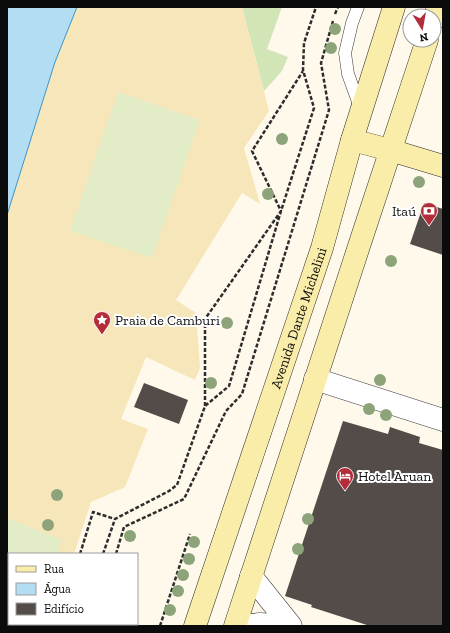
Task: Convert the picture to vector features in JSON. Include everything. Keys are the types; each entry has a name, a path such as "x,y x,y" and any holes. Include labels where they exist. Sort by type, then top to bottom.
{"main road":[{"name":"Avenida Dante Michelini","path":"195,626 322,248 352,140 394,7"},
{"path":"235,626 424,48"},
{"path":"352,140 443,166"}],"street":[{"path":"315,379 443,420"},
{"path":"251,576 290,626"},
{"path":"242,626 260,624 290,626"}],"lane":[{"path":"358,7 352,23 345,53 348,74 361,110"}],"path":[{"path":"205,406 229,386 281,210 314,108 303,70 304,43 316,7"},
{"path":"116,553 124,526 184,499 226,411 242,394 329,110 321,63 338,7"},
{"path":"281,210 252,151 303,70"},
{"path":"103,553 115,519 177,485 205,406 205,319 281,210"},
{"path":"80,553 93,512 115,519"},
{"path":"160,626 190,534"}],"green space":[{"path":"242,7 282,7 267,49 288,57 282,71 264,91"},
{"path":"118,92 200,120 152,258 70,231"},
{"path":"7,518 62,540 57,553 8,553 7,593"}],"sand":[{"name":"Praia de Camburi","path":"77,7 242,7 269,111 244,148 260,204 242,193 176,300 196,313 200,368 195,380 146,357 121,419 148,429 125,487 91,502 74,553 8,553 8,625 52,625 7,626 7,215 55,62"}],"water":[{"path":"7,7 77,7 55,62 7,215"}],"building":[{"name":"Itaú","path":"424,203 443,209 443,255 410,244"},
{"path":"144,383 188,400 179,424 134,407"},
{"path":"343,421 388,434 390,427 420,437 419,443 443,450 443,626 370,626 311,607 312,605 285,596"}],"place":[{"name":"Itaú","path":"429,226"},
{"name":"Praia de Camburi","path":"102,335"},
{"name":"Hotel Aruan","path":"345,491"}]}
